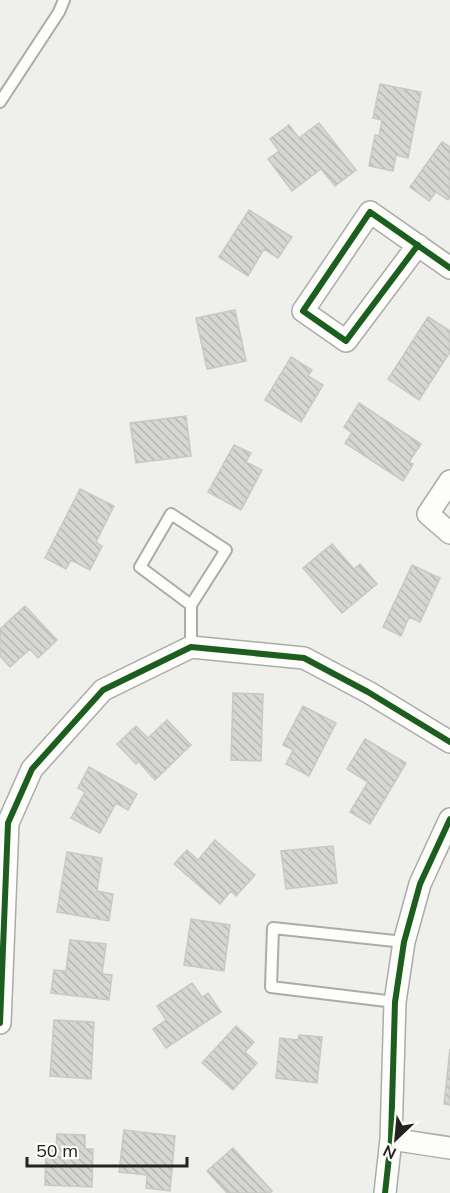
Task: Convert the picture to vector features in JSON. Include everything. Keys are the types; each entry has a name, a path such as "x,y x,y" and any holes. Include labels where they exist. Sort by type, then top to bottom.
{"street":[{"path":"418,245 346,341 303,311 370,212 418,245 450,268"},
{"path":"450,481 429,514 450,533"},
{"path":"0,1023 8,823 32,769 103,690 191,647 304,658 368,692 450,742"},
{"path":"385,1193 391,1139 395,1002 404,942 420,884 450,819"},
{"path":"391,1139 450,1148"}],"lane":[{"path":"0,102 59,12 64,0"},
{"path":"190,605 140,567 171,514 226,550 190,605 191,647"},
{"path":"395,1002 271,987 273,928 404,942"}],"building":[{"path":"380,84 421,92 408,158 396,155 393,171 369,166 375,135 379,136 382,120 373,118"},
{"path":"319,123 356,170 335,186 321,169 292,191 268,159 279,151 270,139 289,125 299,138"},
{"path":"442,142 450,147 450,197 448,200 436,192 429,201 410,187"},
{"path":"249,210 292,237 278,258 264,249 248,276 219,257"},
{"path":"235,310 246,361 207,369 196,318"},
{"path":"428,317 450,331 450,352 419,400 388,379"},
{"path":"291,357 312,370 308,376 323,385 301,422 265,400"},
{"path":"359,403 421,444 409,462 413,464 403,481 345,443 352,433 344,427"},
{"path":"186,416 191,456 136,463 130,423"},
{"path":"234,445 251,453 246,462 262,470 241,510 208,492"},
{"path":"80,489 114,506 96,542 102,546 90,570 71,560 66,569 45,558"},
{"path":"332,544 354,569 360,564 377,584 342,613 303,568"},
{"path":"412,565 440,578 420,622 409,617 401,636 383,627"},
{"path":"25,606 57,640 38,658 30,649 10,667 0,656 0,629"},
{"path":"233,693 263,694 261,761 231,760"},
{"path":"303,706 336,723 309,776 286,764 293,750 283,745"},
{"path":"167,720 191,745 155,780 138,761 136,764 117,744 136,726 148,738"},
{"path":"365,739 406,763 370,824 350,812 368,782 347,769"},
{"path":"89,767 137,794 128,810 116,803 100,833 71,818 85,792 78,788"},
{"path":"215,840 255,875 236,896 231,891 220,904 174,864 187,850 198,860"},
{"path":"333,846 337,883 286,889 281,851"},
{"path":"67,852 102,858 97,891 113,894 109,921 57,912"},
{"path":"191,919 230,925 224,971 184,965"},
{"path":"70,940 106,944 102,974 112,975 109,1000 51,993 54,970 66,971"},
{"path":"192,983 202,997 208,993 221,1012 166,1048 153,1029 166,1020 157,1006"},
{"path":"54,1020 94,1022 91,1079 50,1076"},
{"path":"236,1026 254,1042 245,1052 257,1063 233,1090 202,1063"},
{"path":"299,1035 322,1037 317,1083 276,1078 280,1038 298,1040"},
{"path":"450,1049 450,1105 444,1104"},
{"path":"124,1130 175,1136 170,1191 146,1188 147,1175 119,1172"},
{"path":"57,1134 85,1135 85,1149 93,1149 92,1187 45,1185 46,1147 56,1148"},
{"path":"233,1148 272,1191 270,1193 227,1193 207,1171"}],"cycle path":[{"path":"418,245 346,341 303,311 370,212 450,268"},
{"path":"0,1023 8,823 32,769 103,690 191,647 304,658 368,692 450,742"},
{"path":"385,1193 391,1139 395,1002 404,942 420,884 450,819"}]}
